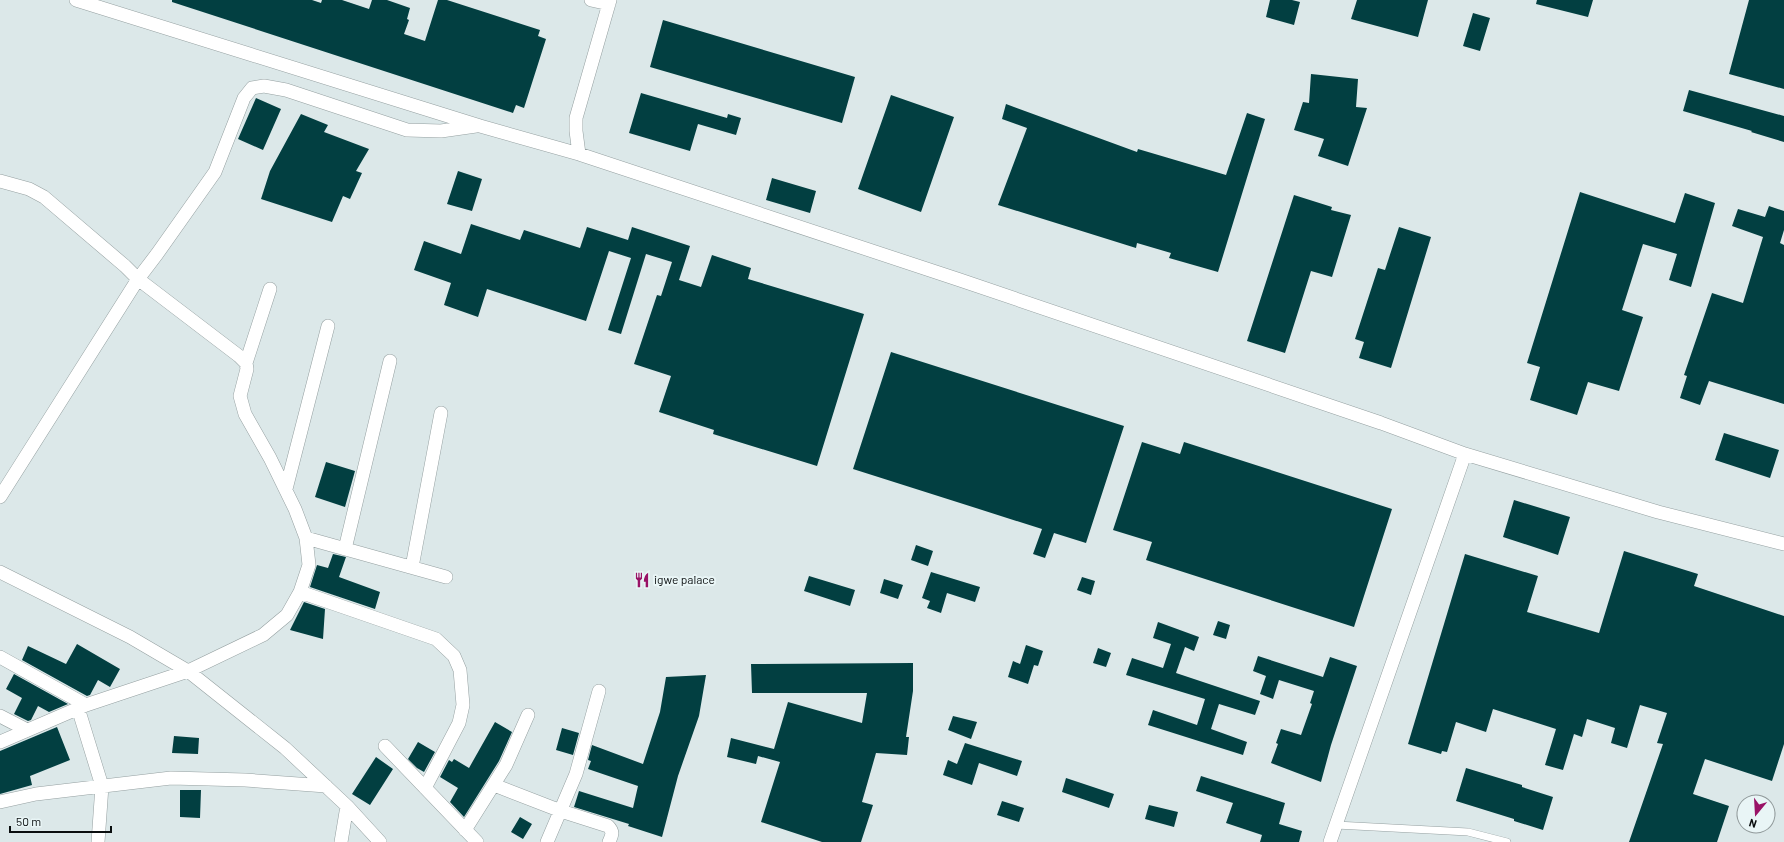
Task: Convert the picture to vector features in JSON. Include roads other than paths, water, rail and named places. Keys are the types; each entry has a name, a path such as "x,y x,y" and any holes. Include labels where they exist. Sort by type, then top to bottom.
{"street":[{"path":"76,0 480,126 579,154 1374,420 1465,454 1658,512 1784,544"},
{"path":"579,154 576,118 609,2 591,0"},
{"path":"0,497 138,279 154,259 215,172 244,98 252,88 264,86 286,90 407,130 440,131 480,126"},
{"path":"0,181 29,189 44,197 125,266 138,279 246,363"},
{"path":"0,742 82,706 188,671 263,635 287,615 300,592 309,565 306,538 286,489 245,414 240,396 247,369 246,363 270,289"},
{"path":"286,489 328,326"},
{"path":"345,549 390,360"},
{"path":"412,567 441,413"},
{"path":"1330,842 1465,454"},
{"path":"306,538 446,577"},
{"path":"0,572 130,637 188,671 285,748 347,806 380,842"},
{"path":"300,592 436,639 454,656 460,670 463,704 459,723 425,788"},
{"path":"0,658 82,706 102,786 98,842"},
{"path":"547,842 576,774 599,691"},
{"path":"465,830 506,765 528,715"},
{"path":"0,716 27,730"},
{"path":"385,746 477,842"},
{"path":"0,802 36,794 171,778 244,780 326,786"},
{"path":"494,785 561,812 608,826 612,830 612,835 608,842"},
{"path":"341,842 347,806"}],"lane":[{"path":"1336,825 1468,832 1507,842"}],"place":[{"name":"igwe palace","path":"642,580"}]}
